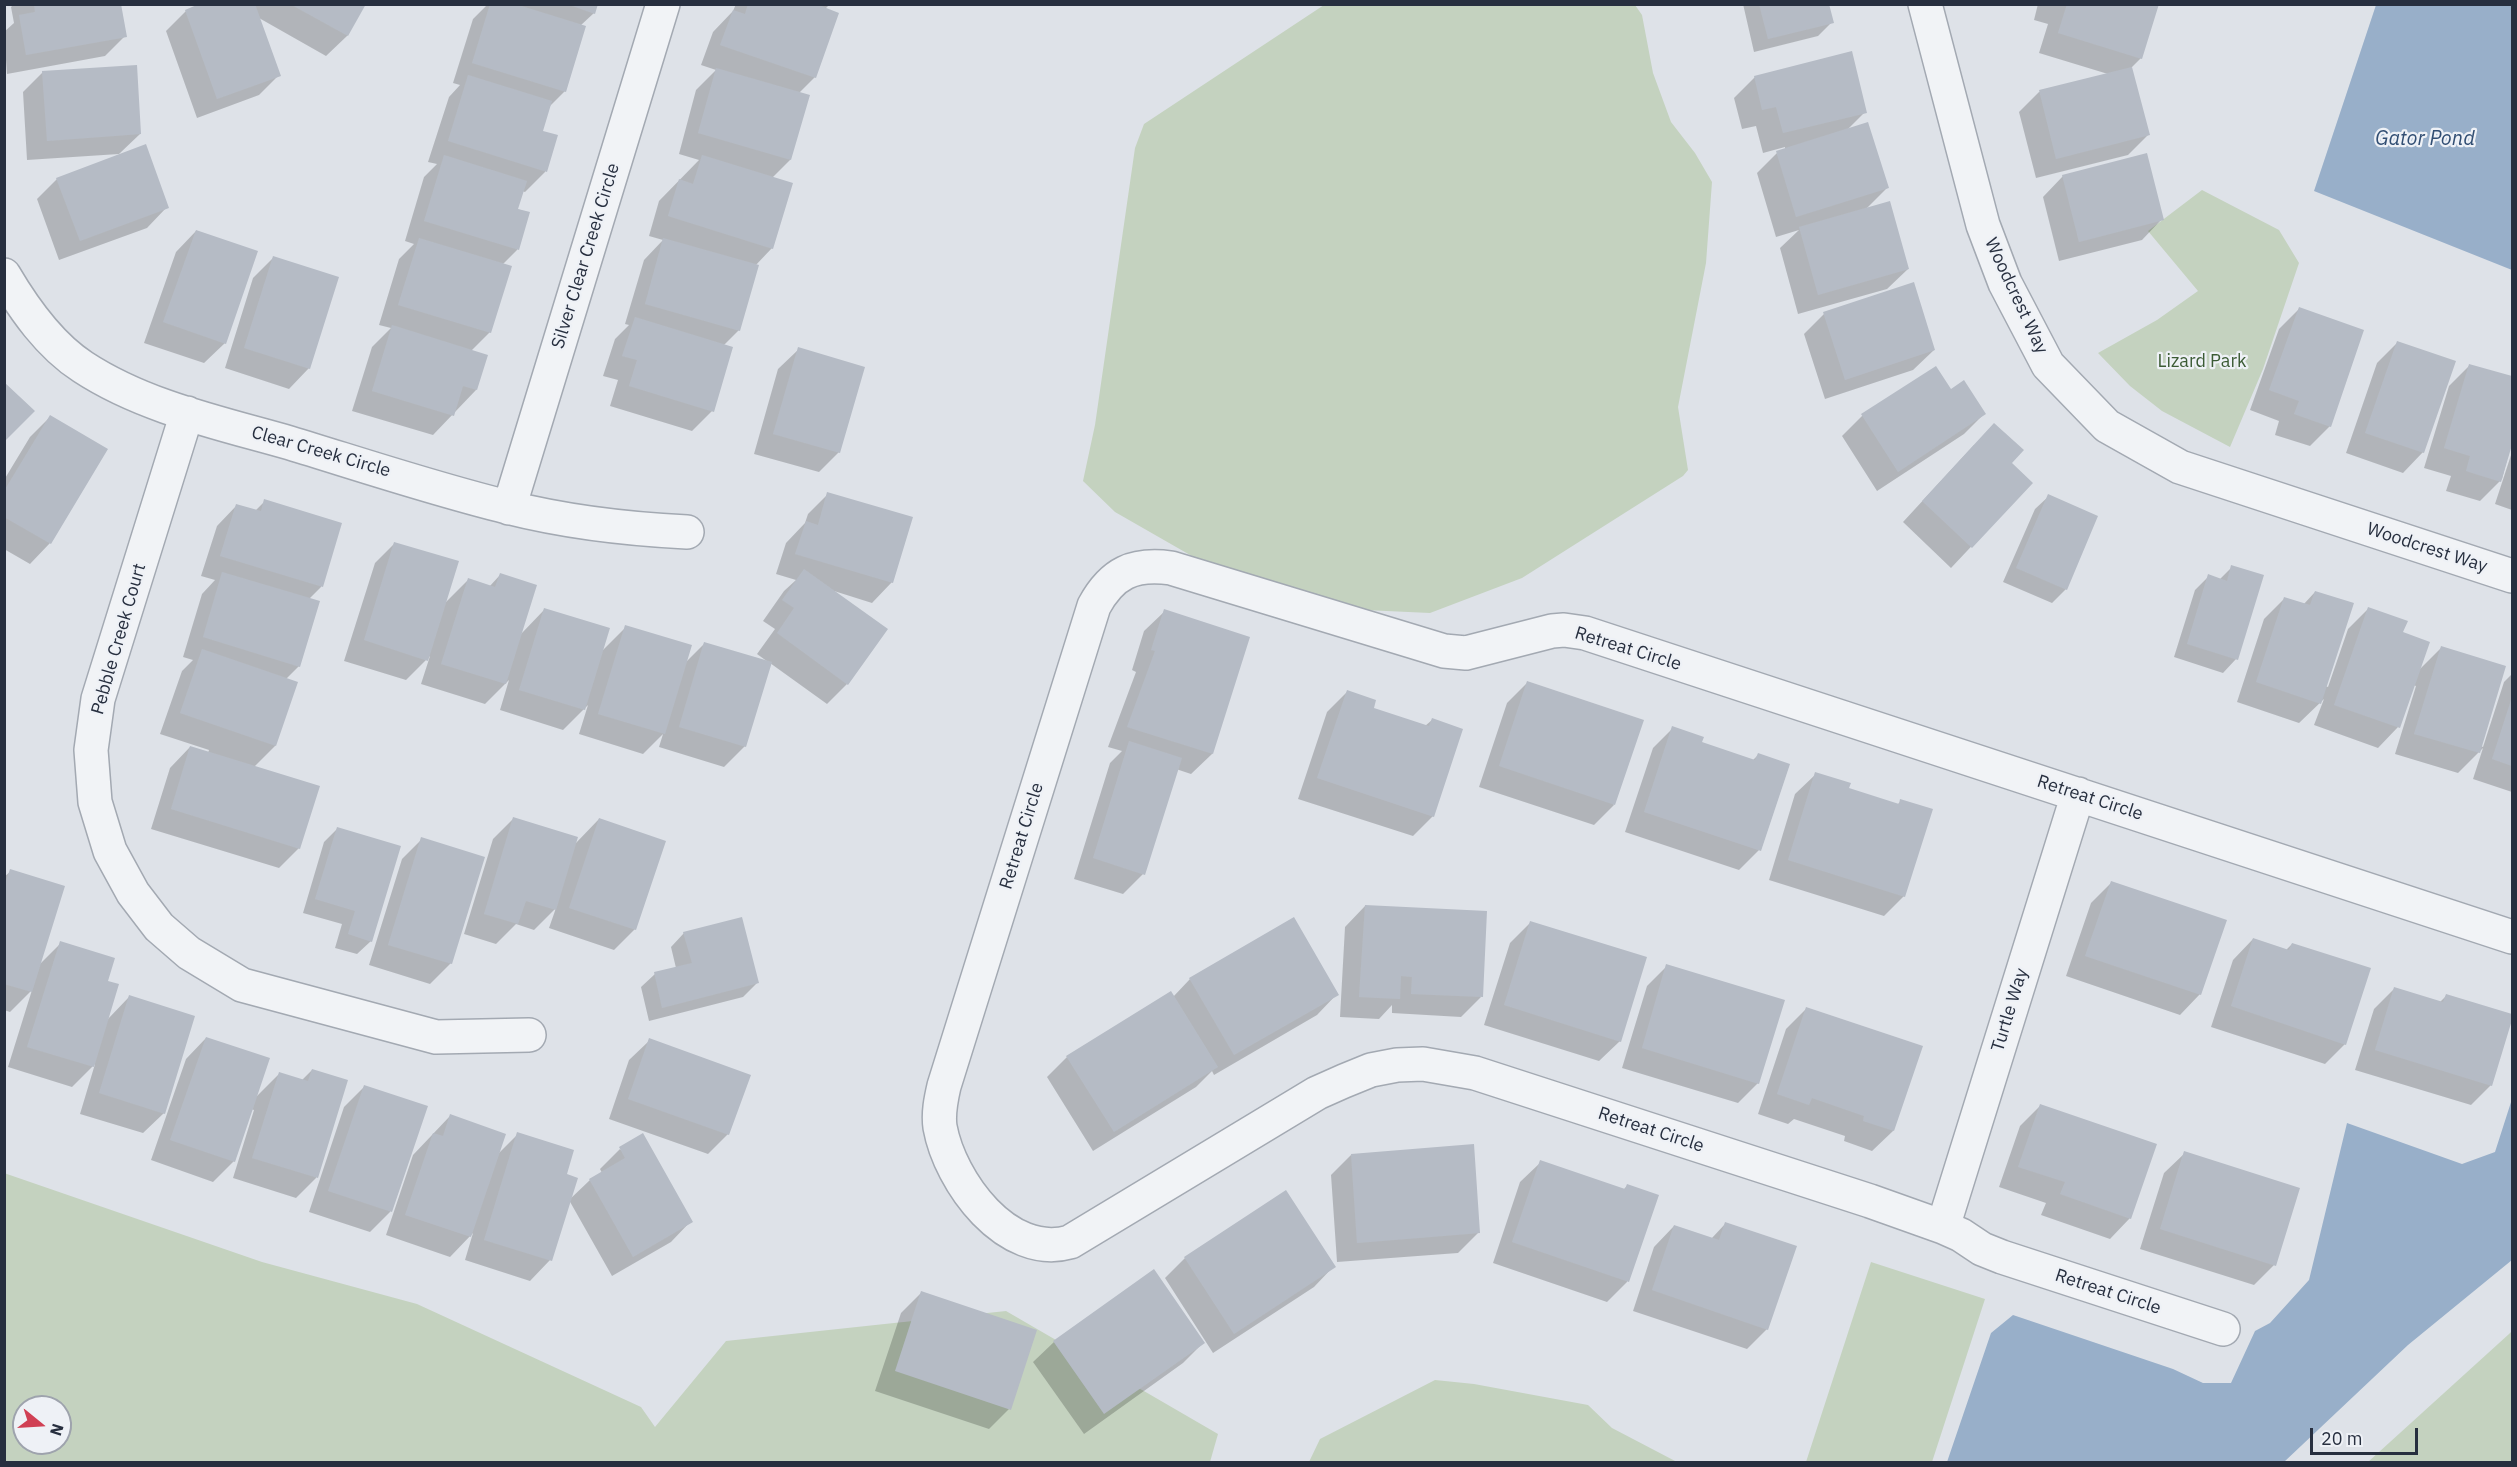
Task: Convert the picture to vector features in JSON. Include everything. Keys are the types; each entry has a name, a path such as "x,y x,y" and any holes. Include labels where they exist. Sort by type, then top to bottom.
{"street":[{"name":"Silver Clear Creek Circle","path":"509,508 663,4"},
{"name":"Woodcrest Way","path":"1925,4 1983,225 2005,283 2048,365 2107,426 2180,467 2512,576"},
{"name":"Clear Creek Circle","path":"4,274 21,303 48,337 81,366 126,392 187,413 509,508 627,529 687,532"},
{"name":"Pebble Creek Court","path":"187,413 98,699 91,750 95,802 110,851 128,885 159,927 189,953 242,985 436,1037 529,1035"},
{"name":"Retreat Circle","path":"2223,1329 2002,1257 1942,1227 1844,1192 1475,1073 1423,1064 1397,1065 1371,1070 1317,1093 1070,1242 1043,1245 1014,1235 1002,1227 977,1202 950,1161 940,1124 940,1105 1094,606 1110,583 1142,566 1171,568 1444,651 1466,653 1552,631 1585,633 2512,937"},
{"name":"Turtle Way","path":"1942,1227 2078,794"}],"green space":[{"path":"1324,5 1635,5 1642,15 1653,73 1671,122 1695,153 1712,182 1706,263 1678,407 1688,470 1683,476 1522,578 1430,613 1343,609 1211,567 1115,512 1083,481 1095,425 1135,148 1144,124"},
{"name":"Lizard Park","path":"2202,190 2279,230 2299,263 2263,369 2230,447 2162,411 2130,386 2098,353 2157,320 2198,291 2148,231"},
{"path":"4,1173 262,1262 417,1304 641,1407 655,1427 726,1341 1006,1311 1218,1434 1210,1462 5,1462"},
{"path":"1871,1262 1985,1299 1932,1462 1806,1462"},
{"path":"2512,1331 2512,1462 2368,1462 2509,1334"},
{"path":"1435,1380 1474,1384 1588,1405 1612,1428 1677,1462 1309,1462 1320,1439"}],"water":[{"name":"Gator Pond","path":"2376,5 2512,5 2512,270 2314,191"},
{"path":"2512,1099 2512,1260 2408,1345 2284,1462 1947,1462 1991,1333 2013,1315 2173,1369 2203,1383 2231,1383 2255,1331 2270,1323 2309,1280 2347,1123 2462,1164 2495,1152"}],"building":[{"path":"34,4 121,4 127,37 26,55 19,15 35,12"},
{"path":"199,4 255,4 281,76 217,99 185,10"},
{"path":"290,4 366,4 348,36"},
{"path":"490,4 515,4 586,26 566,92 472,63"},
{"path":"567,4 598,4 595,14"},
{"path":"748,4 816,4 839,13 816,78 720,45 733,10 745,14"},
{"path":"1759,4 1829,4 1834,23 1768,39"},
{"path":"2067,4 2159,4 2142,59 2058,33"},
{"path":"1852,51 1867,113 1783,133 1776,107 1762,110 1754,76"},
{"path":"137,65 141,134 47,141 42,71"},
{"path":"2132,67 2150,135 2056,159 2039,90"},
{"path":"716,68 810,95 791,160 698,133"},
{"path":"468,75 552,101 543,131 558,135 547,172 448,141"},
{"path":"1868,122 1889,188 1796,217 1776,151"},
{"path":"146,144 169,208 80,241 56,178"},
{"path":"2147,153 2164,220 2079,242 2062,175"},
{"path":"444,155 527,181 518,209 530,212 519,250 424,221"},
{"path":"702,155 793,183 773,249 668,216 679,179 693,184"},
{"path":"1890,201 1909,269 1818,295 1799,227"},
{"path":"196,230 258,251 226,344 163,322"},
{"path":"419,238 512,266 491,333 398,305"},
{"path":"663,238 759,265 740,331 645,304"},
{"path":"273,256 339,277 310,369 244,348"},
{"path":"1914,282 1935,350 1845,380 1823,312"},
{"path":"2299,307 2364,330 2331,427 2294,414 2299,401 2269,390"},
{"path":"635,317 733,347 714,412 629,386 637,360 622,356"},
{"path":"392,325 488,355 477,390 463,386 454,416 372,391"},
{"path":"2397,341 2456,361 2424,453 2365,433"},
{"path":"798,347 865,367 840,453 773,434"},
{"path":"2469,364 2512,376 2512,445 2501,482 2466,471 2470,456 2444,448"},
{"path":"1936,366 1951,389 1964,380 1986,414 1898,472 1861,414"},
{"path":"4,382 35,411 4,442"},
{"path":"50,415 108,449 51,544 4,517 4,491"},
{"path":"1994,423 2024,450 2012,463 2033,483 1972,548 1922,501"},
{"path":"827,492 913,517 893,583 795,554 806,521 818,525"},
{"path":"2048,494 2098,516 2067,590 2016,568"},
{"path":"264,499 342,523 323,587 220,556 236,504 261,511"},
{"path":"394,542 459,561 428,661 364,640"},
{"path":"2231,565 2264,575 2238,660 2187,644 2208,574 2227,581"},
{"path":"804,569 888,629 848,685 777,633 794,608 782,600"},
{"path":"222,572 320,601 300,667 203,637"},
{"path":"500,573 537,585 506,684 441,664 468,578 495,587"},
{"path":"2315,591 2354,603 2321,704 2256,682 2284,597 2310,605"},
{"path":"2368,607 2408,621 2403,632 2430,642 2400,728 2334,705"},
{"path":"544,608 610,628 585,710 519,690"},
{"path":"1164,609 1250,637 1213,754 1127,727 1155,651 1151,650"},
{"path":"625,625 692,645 665,734 598,714"},
{"path":"704,642 772,662 746,747 679,727"},
{"path":"2441,646 2506,666 2480,753 2414,734"},
{"path":"202,649 298,682 276,746 180,713"},
{"path":"1527,681 1644,720 1615,805 1499,766"},
{"path":"1347,690 1376,700 1374,708 1429,726 1432,718 1463,729 1434,817 1317,778"},
{"path":"2512,697 2512,766 2492,759"},
{"path":"1672,726 1704,737 1702,742 1755,760 1758,753 1790,764 1761,851 1644,812"},
{"path":"1129,741 1182,758 1145,875 1093,858"},
{"path":"190,746 320,786 300,849 171,809"},
{"path":"1815,772 1851,783 1849,788 1899,804 1900,799 1933,809 1905,897 1788,860"},
{"path":"513,817 578,837 556,910 526,901 518,924 484,914"},
{"path":"599,818 666,841 636,930 569,908"},
{"path":"337,827 401,846 372,942 348,934 355,911 315,899"},
{"path":"421,837 485,857 452,964 388,945"},
{"path":"10,869 65,886 32,992 4,984 4,887"},
{"path":"2111,881 2227,920 2201,995 2085,956"},
{"path":"1365,905 1487,911 1483,997 1411,994 1412,977 1401,976 1400,999 1359,997"},
{"path":"742,917 759,983 662,1008 654,972 692,963 683,932"},
{"path":"1294,917 1339,995 1234,1055 1189,978"},
{"path":"1530,921 1647,957 1621,1042 1504,1005"},
{"path":"2253,938 2289,950 2292,943 2371,968 2346,1045 2231,1006"},
{"path":"60,941 115,958 108,981 119,984 94,1067 27,1047"},
{"path":"1666,964 1785,1000 1759,1084 1642,1048"},
{"path":"2394,987 2443,1002 2446,994 2512,1014 2492,1086 2375,1050"},
{"path":"1171,991 1218,1067 1114,1132 1066,1056"},
{"path":"129,995 195,1016 165,1114 99,1093"},
{"path":"1806,1007 1923,1046 1894,1131 1863,1121 1864,1116 1812,1098 1809,1105 1777,1094"},
{"path":"206,1037 270,1058 235,1162 170,1140"},
{"path":"649,1038 751,1075 729,1135 628,1099"},
{"path":"312,1069 348,1080 318,1178 252,1158 279,1072 308,1081"},
{"path":"364,1085 428,1106 392,1212 328,1191"},
{"path":"2040,1104 2157,1144 2131,1219 2060,1194 2065,1182 2018,1167"},
{"path":"450,1114 506,1134 471,1237 405,1215 433,1133 443,1136"},
{"path":"517,1132 574,1150 567,1174 578,1178 552,1261 484,1240"},
{"path":"643,1133 693,1222 633,1257 589,1179 625,1158 619,1147"},
{"path":"1474,1144 1480,1233 1357,1243 1351,1154"},
{"path":"2184,1151 2300,1188 2276,1266 2160,1229"},
{"path":"1540,1160 1625,1189 1627,1184 1659,1195 1629,1282 1512,1242"},
{"path":"1286,1190 1336,1267 1234,1334 1184,1257"},
{"path":"1725,1222 1797,1246 1768,1330 1652,1290 1674,1225 1719,1240"},
{"path":"1154,1269 1205,1343 1104,1414 1053,1341"},
{"path":"921,1291 1037,1330 1011,1410 895,1371"}]}
